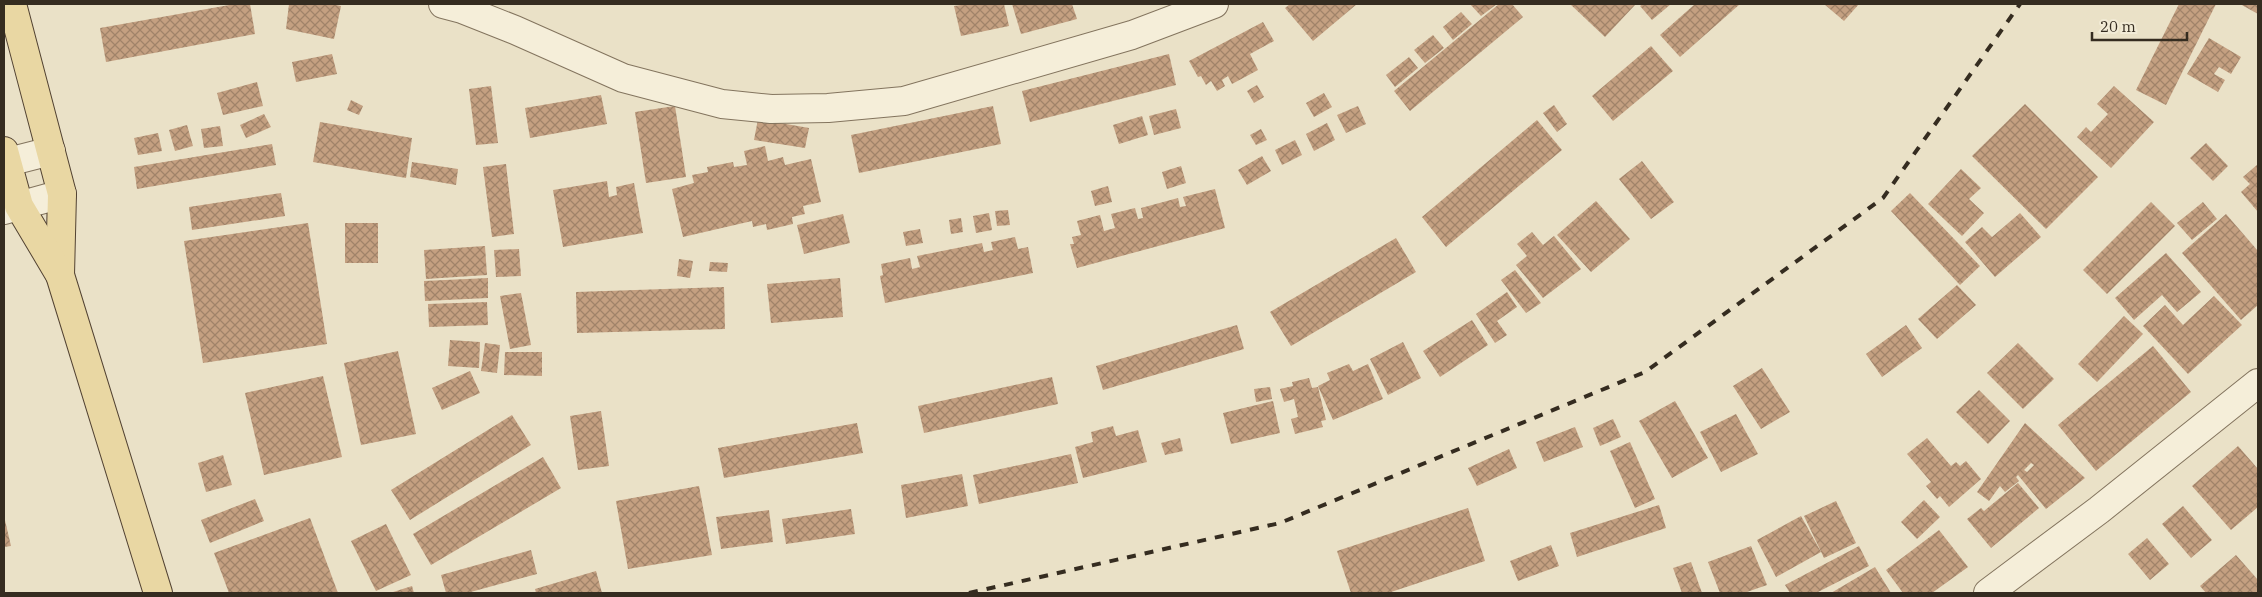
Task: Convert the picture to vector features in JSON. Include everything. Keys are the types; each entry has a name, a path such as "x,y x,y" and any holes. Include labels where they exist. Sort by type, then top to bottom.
{"main road":[{"path":"12,4 62,194 60,275 158,593"},
{"path":"5,159 11,208 60,275"}],"street":[{"path":"443,4 462,8 622,78 722,104 771,109 828,108 904,101 1132,36 1207,5"},
{"path":"5,159 51,151"},
{"path":"11,208 62,194"},
{"path":"1988,593 2099,510 2258,383"}],"building":[{"path":"235,4 250,4 255,34 106,62 100,28"},
{"path":"289,4 331,4 341,6 334,39 286,29"},
{"path":"1004,4 1009,26 961,36 954,6"},
{"path":"1012,4 1072,4 1077,19 1021,34"},
{"path":"1290,4 1357,4 1313,41 1285,8"},
{"path":"1470,4 1497,4 1481,16"},
{"path":"1499,4 1512,4 1523,17 1410,111 1394,91"},
{"path":"1570,4 1634,4 1635,5 1605,37"},
{"path":"1643,4 1671,4 1652,20 1640,6"},
{"path":"1695,4 1740,4 1680,57 1660,35"},
{"path":"1824,4 1859,4 1844,21"},
{"path":"2179,4 2216,4 2166,105 2136,90"},
{"path":"2240,4 2258,4 2258,14"},
{"path":"1461,12 1472,24 1453,40 1443,27"},
{"path":"1263,22 1274,41 1250,54 1258,70 1232,84 1228,76 1222,80 1225,86 1217,91 1211,81 1206,85 1201,76 1198,77 1189,61"},
{"path":"1433,35 1444,48 1425,63 1414,50"},
{"path":"2209,38 2241,57 2231,74 2219,67 2214,74 2225,80 2218,92 2187,74"},
{"path":"1651,46 1673,71 1613,121 1592,96"},
{"path":"332,54 337,74 296,82 292,62"},
{"path":"1169,54 1176,85 1030,122 1022,91"},
{"path":"1409,57 1418,68 1395,87 1386,75"},
{"path":"257,82 263,106 223,115 217,93"},
{"path":"1257,85 1264,97 1254,103 1247,91"},
{"path":"491,86 498,143 476,145 469,89"},
{"path":"2114,86 2154,122 2111,168 2077,137 2086,127 2091,132 2108,114 2097,104"},
{"path":"1324,93 1332,107 1314,117 1306,103"},
{"path":"601,95 607,124 530,138 525,108"},
{"path":"351,100 363,106 359,115 347,110"},
{"path":"2025,104 2098,177 2046,229 1972,156"},
{"path":"1554,105 1567,124 1557,132 1543,113"},
{"path":"675,106 686,177 646,183 635,112"},
{"path":"993,106 1001,144 859,173 851,135"},
{"path":"1358,106 1366,124 1346,133 1337,115"},
{"path":"1176,109 1181,128 1154,135 1149,116"},
{"path":"264,114 271,127 246,138 240,125"},
{"path":"1142,116 1148,135 1119,144 1113,125"},
{"path":"758,119 809,128 805,148 754,140"},
{"path":"1537,120 1562,150 1446,247 1422,217"},
{"path":"320,122 412,138 406,178 313,162"},
{"path":"1327,123 1335,140 1314,151 1306,134"},
{"path":"187,125 193,146 175,151 169,130"},
{"path":"220,126 223,146 204,148 201,129"},
{"path":"1261,129 1267,140 1256,145 1250,135"},
{"path":"158,133 162,151 138,155 134,138"},
{"path":"1295,140 1302,155 1282,165 1275,150"},
{"path":"2206,143 2228,166 2213,181 2190,158"},
{"path":"272,144 276,165 137,189 134,167"},
{"path":"765,146 768,161 783,157 785,165 811,159 821,202 803,206 805,214 792,217 793,224 767,230 766,224 753,227 752,221 683,237 672,189 694,183 692,175 708,172 707,167 733,162 734,167 747,165 744,151"},
{"path":"1262,156 1271,171 1247,185 1238,170"},
{"path":"1642,161 1674,202 1651,219 1619,179"},
{"path":"412,162 458,169 456,185 410,177"},
{"path":"506,164 514,234 492,237 483,167"},
{"path":"2258,164 2258,212 2241,192 2250,184 2243,177"},
{"path":"1181,166 1186,183 1167,189 1162,172"},
{"path":"1961,169 1981,188 1969,199 1984,213 1962,236 1928,204"},
{"path":"607,181 609,197 617,195 616,187 634,183 643,233 563,247 553,190"},
{"path":"1108,186 1112,202 1095,206 1091,191"},
{"path":"1215,189 1225,228 1077,268 1070,244 1074,244 1072,237 1081,235 1077,221 1100,215 1104,231 1115,228 1111,214 1135,208 1138,219 1143,218 1141,208 1178,198 1180,207 1186,206 1183,197"},
{"path":"281,193 285,216 192,230 189,207"},
{"path":"1910,193 1980,266 1960,285 1891,211"},
{"path":"1596,201 1630,239 1591,272 1557,235"},
{"path":"2151,202 2175,226 2107,294 2083,270"},
{"path":"2203,202 2217,219 2192,240 2177,223"},
{"path":"1008,210 1010,225 997,226 995,211"},
{"path":"989,213 992,230 976,233 973,216"},
{"path":"2020,213 2041,237 1995,277 1965,242 1982,227 1992,237"},
{"path":"843,214 850,243 804,254 797,225"},
{"path":"2226,214 2258,251 2258,305 2241,320 2182,253"},
{"path":"961,218 963,232 951,234 949,220"},
{"path":"308,223 327,344 203,363 184,241"},
{"path":"345,223 378,223 378,263 345,263"},
{"path":"920,229 923,243 906,246 903,232"},
{"path":"1532,232 1543,245 1554,236 1581,269 1543,298 1516,265 1527,256 1517,244"},
{"path":"1015,237 1018,249 1028,247 1033,273 885,303 880,276 883,275 881,264 910,258 912,269 920,267 917,256 982,243 984,252 993,250 991,242"},
{"path":"1396,238 1416,272 1291,346 1270,312"},
{"path":"485,246 487,275 426,279 424,250"},
{"path":"519,249 521,276 496,277 494,250"},
{"path":"2166,253 2201,292 2177,312 2162,295 2134,320 2115,298"},
{"path":"679,259 693,261 690,278 677,276"},
{"path":"710,262 728,263 727,272 709,271"},
{"path":"1515,270 1541,303 1526,313 1501,280"},
{"path":"488,278 488,298 425,301 424,281"},
{"path":"840,278 843,317 771,323 767,284"},
{"path":"1957,285 1976,305 1937,339 1918,319"},
{"path":"724,287 725,329 577,333 576,292"},
{"path":"1507,292 1517,307 1497,321 1507,335 1495,343 1476,314"},
{"path":"521,293 531,345 510,349 500,296"},
{"path":"2214,296 2242,325 2188,374 2143,326 2165,305 2183,325"},
{"path":"487,302 488,325 429,327 428,304"},
{"path":"2124,316 2143,334 2097,382 2078,364"},
{"path":"1472,320 1488,345 1440,377 1423,351"},
{"path":"1237,325 1244,349 1103,390 1096,366"},
{"path":"1906,325 1922,348 1882,377 1866,354"},
{"path":"450,340 480,342 479,368 448,366"},
{"path":"1403,342 1421,378 1388,395 1370,359"},
{"path":"485,343 500,345 497,373 481,371"},
{"path":"2018,343 2054,379 2023,409 1987,373"},
{"path":"2153,346 2191,392 2096,471 2058,425"},
{"path":"398,351 416,434 361,445 344,363"},
{"path":"505,352 542,352 542,376 504,375"},
{"path":"1349,364 1353,371 1368,364 1383,399 1333,420 1318,386 1330,380 1327,373"},
{"path":"1762,368 1790,412 1761,429 1733,386"},
{"path":"470,371 480,393 442,410 432,388"},
{"path":"323,376 342,457 264,475 245,393"},
{"path":"1052,377 1058,404 924,433 918,406"},
{"path":"1309,378 1312,388 1318,387 1326,420 1321,421 1323,427 1295,434 1291,419 1298,417 1294,399 1284,402 1280,389 1293,386 1292,382"},
{"path":"1270,387 1272,399 1256,402 1254,389"},
{"path":"1979,390 2010,421 1988,444 1956,412"},
{"path":"1273,401 1280,433 1231,444 1223,413"},
{"path":"1675,401 1708,458 1672,478 1639,421"},
{"path":"601,411 609,466 578,470 570,416"},
{"path":"1736,414 1758,454 1721,472 1700,432"},
{"path":"512,415 531,445 410,520 391,490"},
{"path":"1613,419 1621,437 1600,446 1593,428"},
{"path":"857,423 863,453 724,478 718,448"},
{"path":"2025,423 2085,478 2046,509 2018,475 2016,477 2019,481 2005,492 2000,486 1989,501 1977,492","holes":["2031,463 2034,465 2027,472 2024,470"]},
{"path":"1113,426 1116,436 1138,430 1147,462 1083,478 1075,447 1093,442 1091,432"},
{"path":"1575,427 1583,447 1544,462 1536,442"},
{"path":"1180,438 1183,451 1165,455 1161,443"},
{"path":"1927,438 1951,466 1956,462 1960,466 1966,461 1981,479 1949,507 1940,496 1937,499 1926,486 1931,482 1907,454"},
{"path":"1630,442 1655,499 1635,508 1610,451"},
{"path":"2238,446 2258,469 2258,507 2231,530 2192,486"},
{"path":"1509,449 1517,468 1477,486 1468,468"},
{"path":"1071,454 1078,483 979,504 973,475"},
{"path":"223,455 232,485 206,492 198,463"},
{"path":"543,457 561,488 431,565 413,534"},
{"path":"962,474 968,506 906,518 901,485"},
{"path":"2018,483 2039,508 1991,548 1967,519 1981,508 1984,511"},
{"path":"699,486 712,555 628,569 616,501"},
{"path":"255,499 264,521 210,543 201,520"},
{"path":"1924,500 1940,517 1917,539 1901,522"},
{"path":"1836,501 1856,543 1824,558 1804,516"},
{"path":"1659,505 1666,528 1577,557 1570,533"},
{"path":"2183,506 2212,540 2191,558 2162,524"},
{"path":"1468,508 1485,561 1388,593 1351,593 1337,551"},
{"path":"851,509 855,534 786,544 782,519"},
{"path":"769,510 773,542 721,549 716,517"},
{"path":"4,516 11,546 4,547"},
{"path":"1801,516 1821,552 1776,577 1757,540"},
{"path":"310,518 338,593 229,593 214,553"},
{"path":"386,524 411,575 376,591 351,541"},
{"path":"1939,530 1968,567 1932,593 1903,593 1886,570"},
{"path":"2147,538 2169,564 2150,580 2128,554"},
{"path":"1551,545 1559,566 1518,581 1510,561"},
{"path":"1751,546 1767,585 1744,593 1720,593 1708,562"},
{"path":"1859,546 1869,566 1816,593 1790,593 1785,585"},
{"path":"531,550 537,574 467,593 446,593 441,575"},
{"path":"2236,555 2258,580 2258,593 2206,593 2200,586"},
{"path":"1691,562 1702,593 1682,593 1673,568"},
{"path":"1875,567 1891,593 1831,593"},
{"path":"596,571 602,593 536,593 535,589"},
{"path":"412,586 414,593 390,593"}],"railway":[{"path":"969,593 1280,523 1645,372 1883,198 2020,4"}]}
